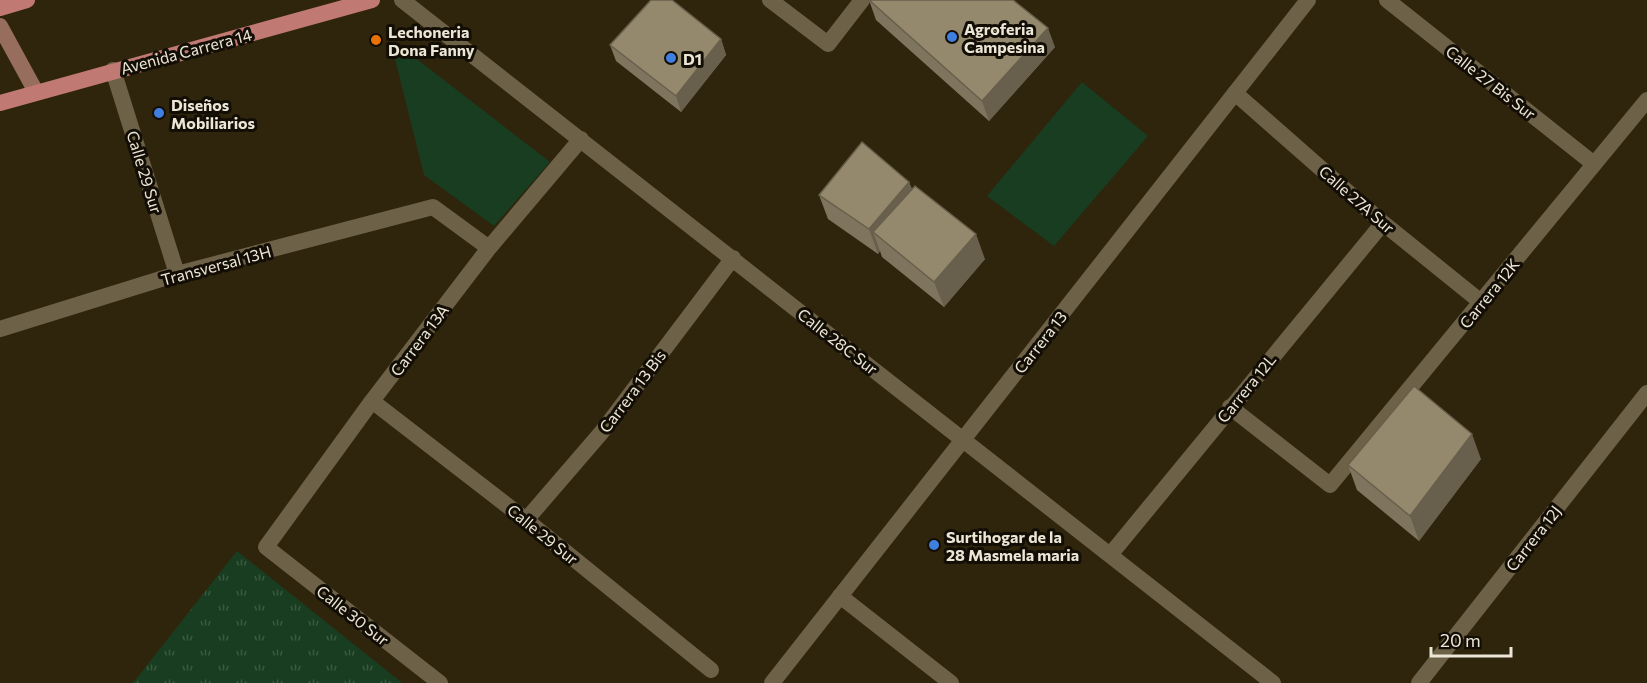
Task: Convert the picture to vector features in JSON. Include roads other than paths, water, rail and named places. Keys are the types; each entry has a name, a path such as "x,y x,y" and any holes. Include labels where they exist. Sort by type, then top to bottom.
{"main road":[{"path":"0,8 27,0"},
{"name":"Avenida Carrera 14","path":"0,103 372,0"},
{"path":"0,26 36,92"}],"street":[{"name":"Calle 28C Sur","path":"402,0 1273,683"},
{"path":"770,0 828,44 862,0"},
{"name":"Carrera 13","path":"772,683 1308,0"},
{"name":"Calle 27 Bis Sur","path":"1387,0 1594,164"},
{"name":"Calle 29 Sur","path":"113,70 177,274"},
{"name":"Calle 27A Sur","path":"1235,93 1383,223 1481,302"},
{"name":"Carrera 12K","path":"1230,407 1330,485 1647,100"},
{"name":"Carrera 13A","path":"266,547 372,400 489,248 581,139"},
{"name":"Transversal 13H","path":"0,329 177,274 433,207 489,248"},
{"name":"Carrera 12L","path":"1110,555 1383,223"},
{"name":"Carrera 13 Bis","path":"526,520 601,432 733,258"},
{"name":"Calle 29 Sur","path":"372,400 526,520 711,670"},
{"name":"Carrera 12J","path":"1419,683 1644,404"},
{"name":"Calle 30 Sur","path":"266,547 440,683"},
{"path":"840,596 951,683"}],"place":[{"name":"Agroferia Campesina","path":"952,37"},
{"name":"Lechoneria Dona Fanny","path":"376,40"},
{"name":"D1","path":"671,58"},
{"name":"Diseños Mobiliarios","path":"159,113"},
{"name":"Surtihogar de la 28 Masmela maria","path":"934,545"}]}
